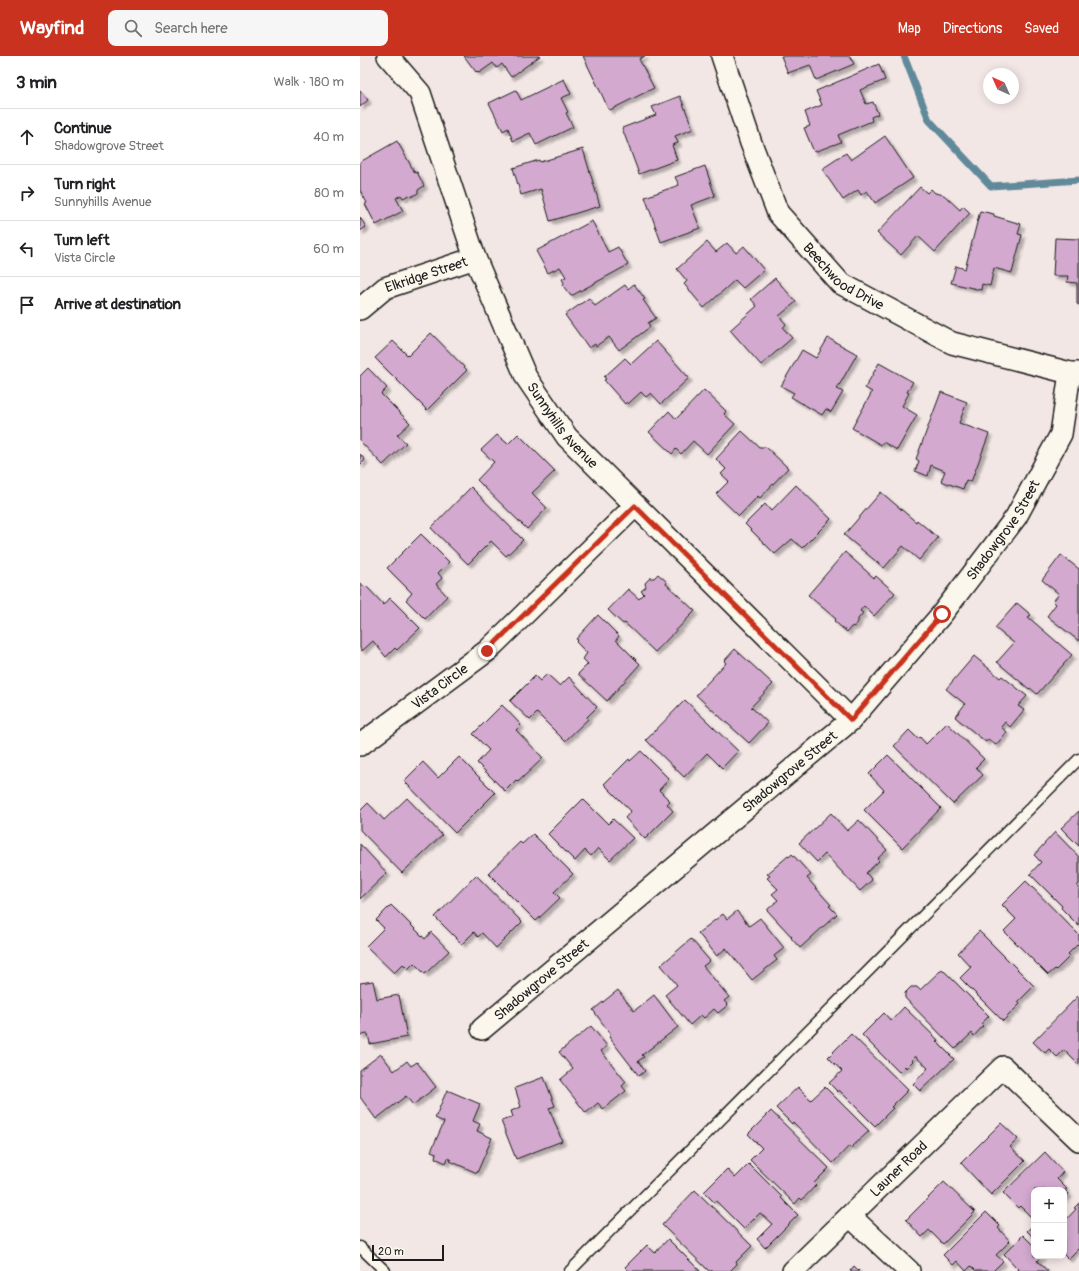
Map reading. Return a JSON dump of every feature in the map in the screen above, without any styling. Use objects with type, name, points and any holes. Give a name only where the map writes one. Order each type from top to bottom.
[{"type":"street","name":"Sunnyhills Avenue","points":[[388,56],[420,93],[475,258],[526,376],[567,437],[851,720]]},
{"type":"street","name":"Beechwood Drive","points":[[722,56],[751,143],[778,213],[840,283],[952,343],[1075,373]]},
{"type":"street","name":"Elkridge Street","points":[[360,309],[385,288],[475,258]]},
{"type":"street","name":"Shadowgrove Street","points":[[482,1029],[851,720],[942,614],[1016,517],[1061,434],[1075,373]]},
{"type":"street","name":"Vista Circle","points":[[360,744],[487,651],[635,506]]},
{"type":"street","name":"Launer Road","points":[[793,1271],[1003,1067],[1079,1140]]},
{"type":"street","points":[[850,1216],[908,1271]]},
{"type":"lane","points":[[570,1271],[1079,759]]},
{"type":"lane","points":[[360,1247],[384,1271]]},
{"type":"building","points":[[464,56],[540,56],[511,77],[502,64],[497,68],[493,63],[479,73],[477,71],[476,72]]},
{"type":"building","points":[[583,56],[645,56],[639,59],[654,88],[610,110],[608,109]]},
{"type":"building","points":[[781,56],[850,56],[854,64],[816,80],[810,65],[788,73]]},
{"type":"building","points":[[879,64],[885,80],[860,90],[866,104],[873,102],[878,114],[871,117],[872,121],[838,135],[841,142],[814,152],[804,128],[810,126],[805,112],[822,105],[816,91]]},
{"type":"building","points":[[564,79],[571,94],[561,98],[573,127],[536,145],[530,133],[513,141],[508,128],[503,131],[489,103],[516,90],[521,100]]},
{"type":"building","points":[[360,90],[368,100],[360,107]]},
{"type":"building","points":[[680,96],[693,129],[675,136],[678,143],[672,145],[677,160],[639,174],[622,128],[656,115],[652,107]]},
{"type":"building","points":[[885,136],[913,178],[875,203],[867,191],[861,195],[858,190],[843,200],[822,169],[846,153],[851,160]]},
{"type":"building","points":[[397,141],[415,173],[417,172],[424,186],[418,190],[418,193],[411,197],[409,195],[403,198],[401,195],[396,198],[403,211],[376,225],[365,204],[367,203],[360,190],[360,162]]},
{"type":"building","points":[[583,149],[600,206],[550,221],[541,189],[521,195],[513,168],[539,160],[540,162]]},
{"type":"building","points":[[705,166],[715,196],[691,205],[700,228],[661,242],[645,197],[679,185],[675,177]]},
{"type":"building","points":[[920,187],[927,193],[931,189],[935,193],[944,195],[960,210],[963,206],[970,213],[935,252],[918,236],[901,255],[877,233]]},
{"type":"building","points":[[980,211],[994,214],[994,216],[1021,224],[1018,234],[1022,235],[1012,273],[994,268],[990,286],[982,284],[981,290],[951,283],[956,266],[965,269]]},
{"type":"building","points":[[360,217],[366,227],[360,231]]},
{"type":"building","points":[[592,221],[608,252],[618,247],[628,265],[571,296],[563,286],[564,283],[562,279],[566,277],[560,267],[548,273],[536,251]]},
{"type":"building","points":[[1055,238],[1079,239],[1079,305],[1077,304],[1077,283],[1067,282],[1068,276],[1053,276]]},
{"type":"building","points":[[707,242],[716,252],[727,243],[736,253],[744,246],[764,270],[743,288],[735,280],[704,308],[684,284],[687,281],[677,269]]},
{"type":"building","points":[[775,278],[796,302],[779,316],[786,324],[783,328],[792,338],[761,365],[730,330],[757,306],[751,299]]},
{"type":"building","points":[[634,284],[656,318],[648,323],[650,327],[619,350],[609,337],[596,346],[595,344],[589,348],[565,315],[589,298],[595,306],[625,285],[628,289]]},
{"type":"building","points":[[431,333],[467,370],[427,410],[375,358],[393,341],[408,356]]},
{"type":"building","points":[[828,338],[857,354],[837,389],[843,392],[831,412],[826,409],[822,415],[791,397],[794,393],[781,386],[802,350],[816,358]]},
{"type":"building","points":[[656,341],[689,378],[661,404],[651,393],[646,397],[641,392],[628,404],[627,402],[625,404],[604,380],[606,379],[604,377],[625,358],[631,364]]},
{"type":"building","points":[[879,363],[913,382],[907,392],[909,393],[902,406],[917,415],[897,450],[883,442],[881,445],[852,428],[872,392],[865,388]]},
{"type":"building","points":[[368,368],[387,388],[381,394],[410,423],[397,435],[406,443],[383,465],[360,441],[360,376]]},
{"type":"building","points":[[704,390],[726,411],[724,414],[735,424],[707,454],[693,441],[681,454],[676,449],[672,454],[649,432],[669,411],[676,419]]},
{"type":"building","points":[[941,392],[967,402],[959,423],[989,434],[971,482],[966,480],[963,489],[941,481],[945,471],[931,465],[928,476],[915,471],[919,461],[916,459]]},
{"type":"building","points":[[742,431],[759,447],[766,447],[788,468],[760,498],[758,496],[739,516],[716,494],[729,481],[721,474],[726,469],[716,459]]},
{"type":"building","points":[[518,434],[555,471],[532,493],[547,508],[527,529],[477,480],[494,462],[481,450],[497,435],[508,444]]},
{"type":"building","points":[[360,454],[365,460],[360,465]]},
{"type":"building","points":[[796,485],[831,519],[802,548],[792,539],[775,554],[745,524],[765,504],[771,511]]},
{"type":"building","points":[[471,487],[523,540],[506,556],[491,541],[468,564],[431,528]]},
{"type":"building","points":[[881,492],[916,522],[917,520],[938,538],[919,560],[903,546],[884,568],[844,535]]},
{"type":"building","points":[[421,534],[449,562],[438,573],[442,578],[436,584],[447,596],[425,619],[406,600],[412,593],[387,568]]},
{"type":"building","points":[[845,552],[874,578],[876,576],[895,593],[874,616],[864,606],[860,611],[863,613],[858,619],[858,622],[847,632],[834,621],[836,619],[808,595]]},
{"type":"building","points":[[1061,555],[1079,569],[1079,641],[1047,616],[1056,604],[1053,601],[1059,594],[1042,580]]},
{"type":"building","points":[[658,574],[667,582],[666,584],[695,611],[655,652],[625,623],[623,624],[608,610],[628,589],[639,599],[644,594],[641,591],[646,587],[645,583],[650,578],[654,578]]},
{"type":"building","points":[[360,583],[365,587],[366,586],[384,605],[390,598],[420,628],[397,650],[395,648],[386,657],[373,641],[362,651],[360,648]]},
{"type":"building","points":[[1017,603],[1031,615],[1028,617],[1072,655],[1037,694],[997,662],[1014,643],[995,628]]},
{"type":"building","points":[[598,615],[619,636],[616,640],[640,664],[607,701],[578,674],[588,664],[583,659],[587,653],[576,642],[578,640],[576,639]]},
{"type":"building","points":[[735,649],[773,684],[751,707],[768,723],[749,743],[696,695],[726,663],[724,661]]},
{"type":"building","points":[[974,656],[1000,678],[1002,676],[1027,696],[1018,706],[1024,710],[1010,727],[1005,722],[1001,727],[1007,732],[996,745],[988,739],[986,742],[955,717],[965,704],[946,689]]},
{"type":"building","points":[[547,674],[560,686],[569,677],[597,707],[587,717],[588,719],[565,741],[537,713],[530,720],[510,701],[535,676],[540,681]]},
{"type":"building","points":[[685,700],[738,751],[722,768],[707,753],[684,777],[646,740]]},
{"type":"building","points":[[502,705],[521,725],[516,730],[543,758],[518,782],[516,780],[505,791],[477,763],[489,750],[473,734]]},
{"type":"building","points":[[947,723],[984,759],[976,767],[983,775],[953,804],[894,746],[909,730],[918,739],[920,737],[926,744]]},
{"type":"building","points":[[641,751],[669,779],[659,790],[670,801],[667,804],[673,811],[645,839],[625,818],[631,811],[604,784],[629,759],[630,761]]},
{"type":"building","points":[[888,755],[941,808],[902,848],[864,810],[884,790],[869,774]]},
{"type":"building","points":[[459,757],[495,793],[455,833],[404,781],[423,762],[438,778]]},
{"type":"building","points":[[407,798],[442,835],[402,873],[360,830],[360,811],[368,803],[384,820]]},
{"type":"building","points":[[583,799],[608,824],[613,819],[633,838],[610,860],[598,848],[591,856],[585,850],[575,861],[548,834]]},
{"type":"building","points":[[1079,811],[1079,846],[1061,828]]},
{"type":"building","points":[[831,813],[847,831],[859,820],[887,850],[877,859],[879,861],[866,873],[872,880],[860,891],[825,854],[817,862],[799,843]]},
{"type":"building","points":[[1055,832],[1079,857],[1079,884],[1077,886],[1079,888],[1079,926],[1061,908],[1062,906],[1030,874],[1041,862],[1034,855]]},
{"type":"building","points":[[533,834],[573,874],[554,892],[560,898],[536,921],[488,873],[520,842],[522,844]]},
{"type":"building","points":[[360,844],[387,873],[360,899]]},
{"type":"building","points":[[792,854],[811,875],[807,878],[837,914],[800,948],[767,910],[778,900],[772,894],[778,889],[767,878],[770,876],[767,874]]},
{"type":"building","points":[[476,875],[522,922],[496,948],[482,933],[478,937],[474,932],[462,944],[435,917]]},
{"type":"building","points":[[1026,881],[1079,935],[1079,943],[1068,954],[1070,956],[1056,970],[1055,969],[1048,975],[1004,931],[1016,919],[1002,905]]},
{"type":"building","points":[[391,905],[425,939],[431,932],[449,951],[425,974],[414,963],[408,969],[403,964],[394,973],[366,946],[384,928],[376,920]]},
{"type":"building","points":[[737,911],[749,926],[760,918],[784,948],[774,956],[777,960],[752,980],[726,948],[717,956],[698,933],[723,914],[727,919]]},
{"type":"building","points":[[979,931],[1034,986],[1018,1002],[1020,1004],[1003,1021],[960,978],[971,967],[958,953]]},
{"type":"building","points":[[691,939],[710,961],[703,966],[729,997],[724,1001],[728,1005],[718,1013],[714,1009],[704,1018],[701,1015],[690,1025],[665,995],[677,985],[661,965]]},
{"type":"building","points":[[942,969],[989,1016],[981,1024],[983,1026],[974,1036],[972,1033],[955,1049],[905,998],[905,993],[911,987],[917,987],[920,990]]},
{"type":"building","points":[[373,981],[377,999],[399,995],[407,1037],[370,1044],[368,1034],[360,1035],[360,983]]},
{"type":"building","points":[[618,990],[634,1011],[654,995],[678,1027],[642,1055],[644,1057],[638,1061],[645,1071],[639,1076],[609,1037],[611,1035],[593,1010]]},
{"type":"building","points":[[1078,996],[1078,1064],[1064,1050],[1057,1057],[1049,1049],[1045,1053],[1033,1042]]},
{"type":"building","points":[[904,1007],[938,1040],[936,1041],[954,1059],[920,1091],[913,1084],[928,1068],[915,1056],[912,1059],[913,1061],[906,1068],[905,1066],[899,1072],[862,1035],[884,1013],[891,1021]]},
{"type":"building","points":[[591,1026],[607,1046],[601,1051],[626,1082],[622,1086],[626,1091],[603,1109],[598,1103],[586,1113],[560,1080],[573,1069],[559,1052]]},
{"type":"building","points":[[851,1034],[908,1090],[875,1126],[839,1090],[838,1092],[829,1083],[842,1071],[828,1057]]},
{"type":"building","points":[[381,1054],[394,1071],[407,1061],[411,1066],[417,1062],[436,1087],[413,1105],[406,1096],[376,1119],[360,1097],[360,1070]]},
{"type":"building","points":[[544,1077],[555,1106],[549,1108],[562,1141],[516,1159],[501,1121],[513,1117],[511,1111],[521,1107],[515,1088]]},
{"type":"building","points":[[798,1087],[811,1100],[825,1087],[869,1131],[851,1148],[849,1146],[833,1163],[793,1122],[792,1124],[776,1108]]},
{"type":"building","points":[[447,1090],[480,1104],[473,1121],[480,1124],[477,1131],[492,1138],[477,1173],[450,1161],[451,1160],[448,1158],[446,1163],[435,1158],[436,1153],[431,1151],[444,1122],[435,1118]]},
{"type":"building","points":[[771,1111],[829,1168],[814,1183],[816,1185],[802,1200],[800,1198],[795,1204],[750,1160],[762,1148],[748,1134]]},
{"type":"building","points":[[1001,1123],[1018,1139],[1010,1147],[1025,1161],[991,1195],[961,1163]]},
{"type":"building","points":[[1045,1152],[1063,1172],[1057,1179],[1065,1187],[1031,1187],[1031,1217],[1020,1206],[1018,1208],[1003,1193]]},
{"type":"building","points":[[749,1164],[798,1215],[765,1248],[757,1239],[772,1224],[760,1213],[744,1229],[716,1201],[714,1202],[704,1192],[727,1169],[735,1178]]},
{"type":"building","points":[[944,1182],[975,1212],[943,1244],[929,1230],[922,1237],[906,1220]]},
{"type":"building","points":[[695,1190],[752,1246],[736,1262],[737,1264],[730,1271],[709,1271],[662,1225]]},
{"type":"building","points":[[1079,1203],[1079,1248],[1068,1259],[1067,1219],[1076,1209],[1074,1208]]},
{"type":"building","points":[[986,1212],[1000,1226],[998,1228],[1010,1241],[996,1255],[1003,1261],[993,1271],[976,1271],[971,1266],[966,1271],[957,1261],[953,1265],[943,1255]]},
{"type":"building","points":[[1031,1227],[1031,1235],[1027,1231]]},
{"type":"building","points":[[1023,1235],[1031,1243],[1031,1259],[1039,1259],[1037,1261],[1048,1271],[1016,1271],[1018,1269],[1004,1254]]},
{"type":"building","points":[[668,1239],[700,1271],[629,1271],[625,1267],[647,1245],[655,1253]]},
{"type":"building","points":[[854,1266],[859,1271],[850,1271]]},
{"type":"waterway","points":[[904,56],[929,120],[991,186],[1079,180]]},
{"type":"route","points":[[487,651],[635,506],[851,720],[942,614]]}]
